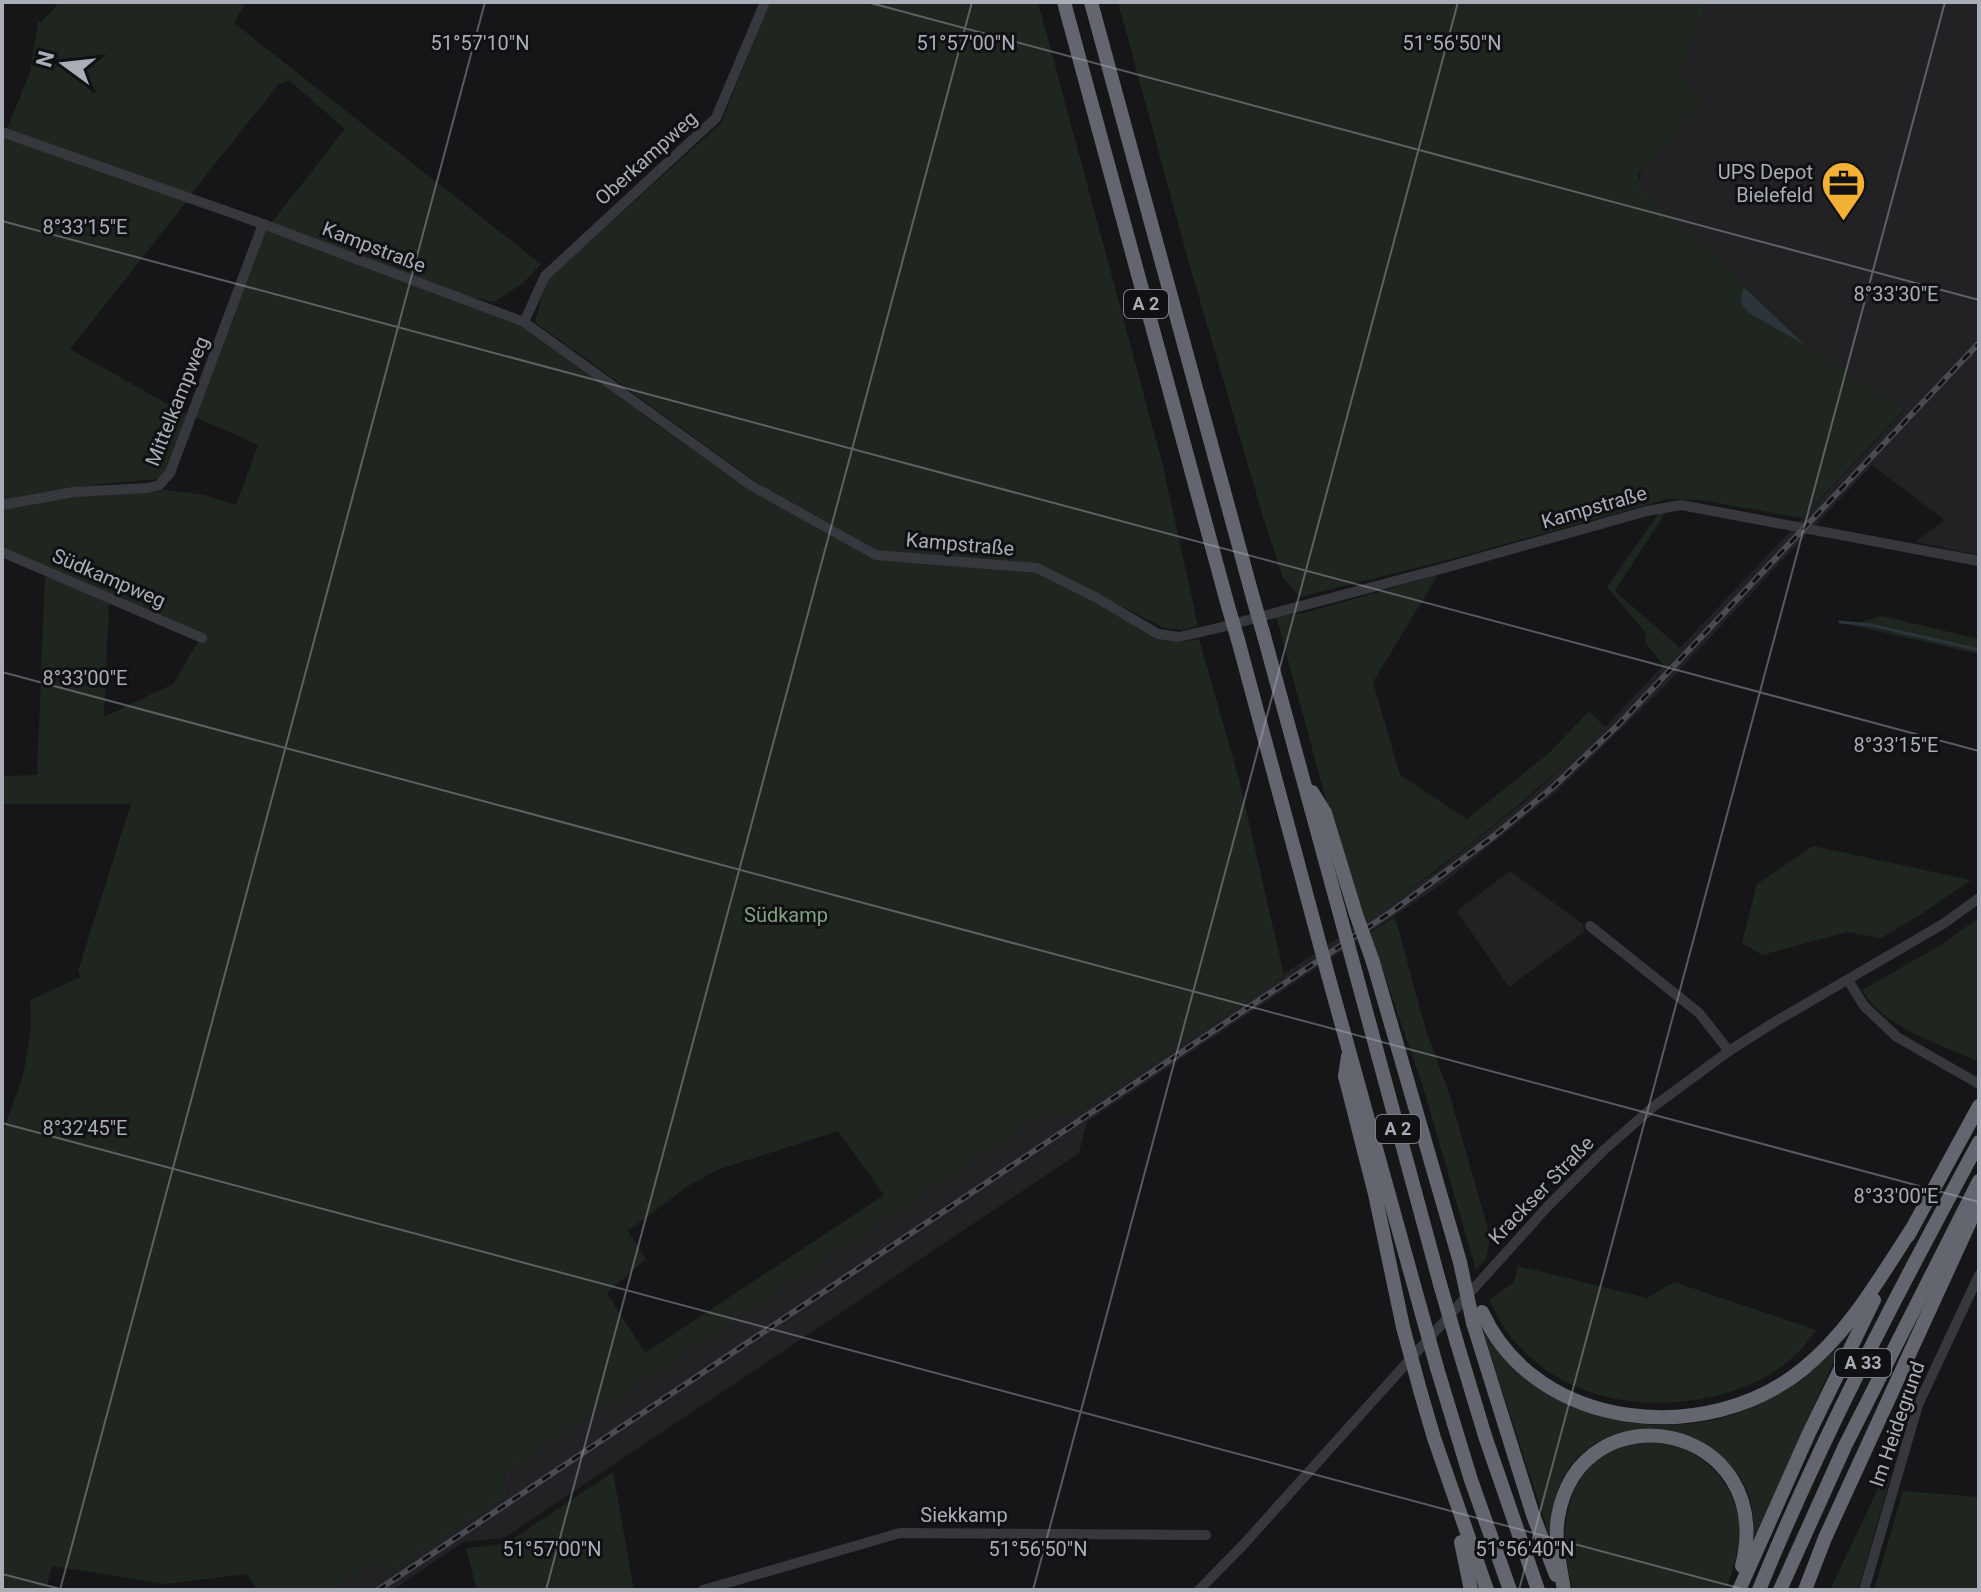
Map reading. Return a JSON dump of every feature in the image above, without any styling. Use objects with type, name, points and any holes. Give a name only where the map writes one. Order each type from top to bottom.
[{"type":"highway","name":"A 2","points":[[1064,2],[1437,1368],[1471,1480],[1510,1590]]},
{"type":"highway","name":"A 2","points":[[1091,2],[1440,1284],[1485,1436],[1538,1590]]},
{"type":"highway","points":[[1302,774],[1325,813],[1373,962],[1533,1515],[1563,1590]]},
{"type":"highway","points":[[1349,1052],[1345,1076],[1375,1194],[1403,1327],[1434,1438],[1487,1590]]},
{"type":"highway","points":[[1737,1590],[1815,1419],[1911,1230],[1979,1106]]},
{"type":"highway","name":"A 33","points":[[1759,1590],[1840,1410],[1899,1290],[1979,1142]]},
{"type":"highway","name":"A 33","points":[[1780,1590],[1845,1446],[1979,1181]]},
{"type":"highway","points":[[1802,1590],[1979,1202]]},
{"type":"highway","points":[[1478,1318],[1527,1370],[1577,1401],[1633,1417],[1705,1414],[1748,1402],[1802,1370],[1854,1316],[1911,1230]]},
{"type":"highway","points":[[1563,1590],[1556,1541],[1561,1503],[1568,1484],[1577,1470],[1605,1448],[1621,1440],[1650,1435],[1666,1436],[1695,1445],[1710,1455],[1732,1479],[1746,1511],[1747,1529],[1737,1590]]},
{"type":"highway","points":[[1434,1438],[1471,1590]]},
{"type":"street","name":"Oberkampweg","points":[[524,322],[545,276],[716,118],[765,2]]},
{"type":"street","name":"Kampstraße","points":[[2,132],[263,224],[524,322],[752,486],[876,555],[1037,568],[1158,634],[1179,637],[1218,628],[1647,511],[1681,505],[1979,561]]},
{"type":"street","name":"Mittelkampweg","points":[[2,505],[74,492],[148,488],[165,481],[263,224]]},
{"type":"street","name":"Südkampweg","points":[[2,552],[202,638]]},
{"type":"street","name":"Krackser Straße","points":[[1199,1590],[1548,1206],[1604,1150],[1653,1107],[1729,1051],[1943,924],[1979,898]]},
{"type":"street","points":[[1590,926],[1699,1013],[1729,1051]]},
{"type":"street","points":[[1848,980],[1877,1020],[1897,1037],[1979,1084]]},
{"type":"street","name":"Im Heidegrund","points":[[1864,1590],[1918,1405],[1979,1275]]},
{"type":"street","name":"Siekkamp","points":[[703,1590],[729,1587],[900,1533],[1206,1535]]},
{"type":"shaded area","points":[[1707,2],[1979,2],[1979,555],[1915,542],[1944,520],[1872,465],[1657,694],[1554,794],[1442,884],[1087,1122],[1079,1153],[504,1538],[463,1542],[393,1590],[331,1590],[377,1559],[384,1576],[507,1495],[504,1473],[659,1369],[1045,1112],[1074,1115],[1433,874],[1528,799],[1605,727],[1904,411],[1807,345],[1637,184]]},
{"type":"shaded area","points":[[1743,289],[1805,345],[1749,313],[1741,303]]},
{"type":"shaded area","points":[[1510,871],[1583,924],[1584,932],[1509,987],[1457,911]]},
{"type":"green space","points":[[60,2],[246,2],[234,23],[541,264],[523,283],[494,302],[462,295],[272,222],[345,129],[290,81],[279,84],[191,194],[7,129],[30,72],[38,22]]},
{"type":"green space","points":[[770,2],[1038,2],[1163,466],[1198,626],[1182,630],[1164,628],[1039,564],[879,551],[759,484],[535,322],[546,281],[721,123]]},
{"type":"green space","points":[[1118,2],[1707,2],[1680,76],[1705,101],[1639,174],[1637,184],[1807,345],[1904,410],[1802,518],[1700,500],[1668,499],[1300,597],[1283,578],[1264,520],[1185,249]]},
{"type":"green space","points":[[2,137],[187,201],[70,349],[189,416],[167,478],[102,484],[2,502],[2,216],[5,211],[2,208]]},
{"type":"green space","name":"Südkamp","points":[[262,228],[533,331],[632,403],[643,415],[751,490],[876,559],[1035,573],[1085,597],[1158,639],[1182,642],[1199,639],[1239,779],[1284,975],[1074,1115],[1045,1113],[504,1473],[507,1495],[384,1576],[377,1559],[331,1590],[257,1590],[247,1574],[165,1584],[52,1566],[46,1590],[2,1590],[2,1134],[23,1076],[31,1029],[30,1000],[81,977],[78,971],[131,804],[2,804],[2,776],[37,775],[45,575],[109,603],[104,717],[173,684],[199,640],[2,550],[2,508],[120,490],[178,491],[236,505],[258,445],[195,417]],"holes":[[[838,1131],[884,1195],[645,1353],[607,1293],[646,1259],[628,1231],[688,1186],[717,1170]]]},
{"type":"green space","points":[[1665,513],[1615,591],[1680,648],[1664,666],[1645,642],[1646,633],[1607,587],[1658,514]]},
{"type":"green space","points":[[1438,575],[1373,682],[1400,775],[1467,819],[1549,753],[1589,711],[1605,727],[1490,828],[1366,921],[1340,851],[1276,616],[1304,613]]},
{"type":"green space","points":[[1882,616],[1979,639],[1979,654],[1851,625]]},
{"type":"green space","points":[[1813,846],[1971,880],[1881,938],[1847,932],[1762,955],[1742,943],[1757,884]]},
{"type":"green space","points":[[1395,917],[1425,1027],[1450,1096],[1490,1236],[1486,1259],[1476,1270],[1424,1090],[1370,933]]},
{"type":"green space","points":[[1979,918],[1979,1062],[1899,1025],[1872,1004],[1862,990],[1939,946]]},
{"type":"green space","points":[[1518,1266],[1647,1298],[1674,1282],[1816,1330],[1783,1365],[1742,1388],[1682,1401],[1626,1401],[1599,1395],[1549,1372],[1527,1354],[1504,1328],[1489,1300],[1514,1282]]},
{"type":"green space","points":[[1483,1331],[1507,1360],[1536,1385],[1568,1403],[1603,1416],[1640,1424],[1677,1425],[1715,1420],[1751,1408],[1799,1381],[1841,1345],[1754,1538],[1749,1497],[1744,1484],[1727,1462],[1706,1445],[1682,1434],[1656,1429],[1630,1430],[1605,1438],[1583,1452],[1558,1488],[1549,1534]]},
{"type":"green space","points":[[1651,1442],[1678,1447],[1694,1454],[1716,1472],[1731,1495],[1739,1522],[1739,1536],[1726,1590],[1573,1590],[1565,1549],[1569,1507],[1576,1488],[1586,1471],[1601,1457],[1625,1445]]},
{"type":"green space","points":[[613,1472],[634,1590],[477,1590],[466,1548],[505,1544]]},
{"type":"green space","points":[[1886,1472],[1891,1475],[1858,1590],[1830,1590]]},
{"type":"green space","points":[[1903,1491],[1979,1497],[1979,1590],[1874,1590]]},
{"type":"waterway","points":[[1840,622],[1871,625],[1979,650]]},
{"type":"railway","points":[[378,1590],[1394,910],[1494,836],[1553,787],[1619,724],[1979,343]]},
{"type":"place","name":"UPS Depot Bielefeld","points":[[1844,223]]}]
